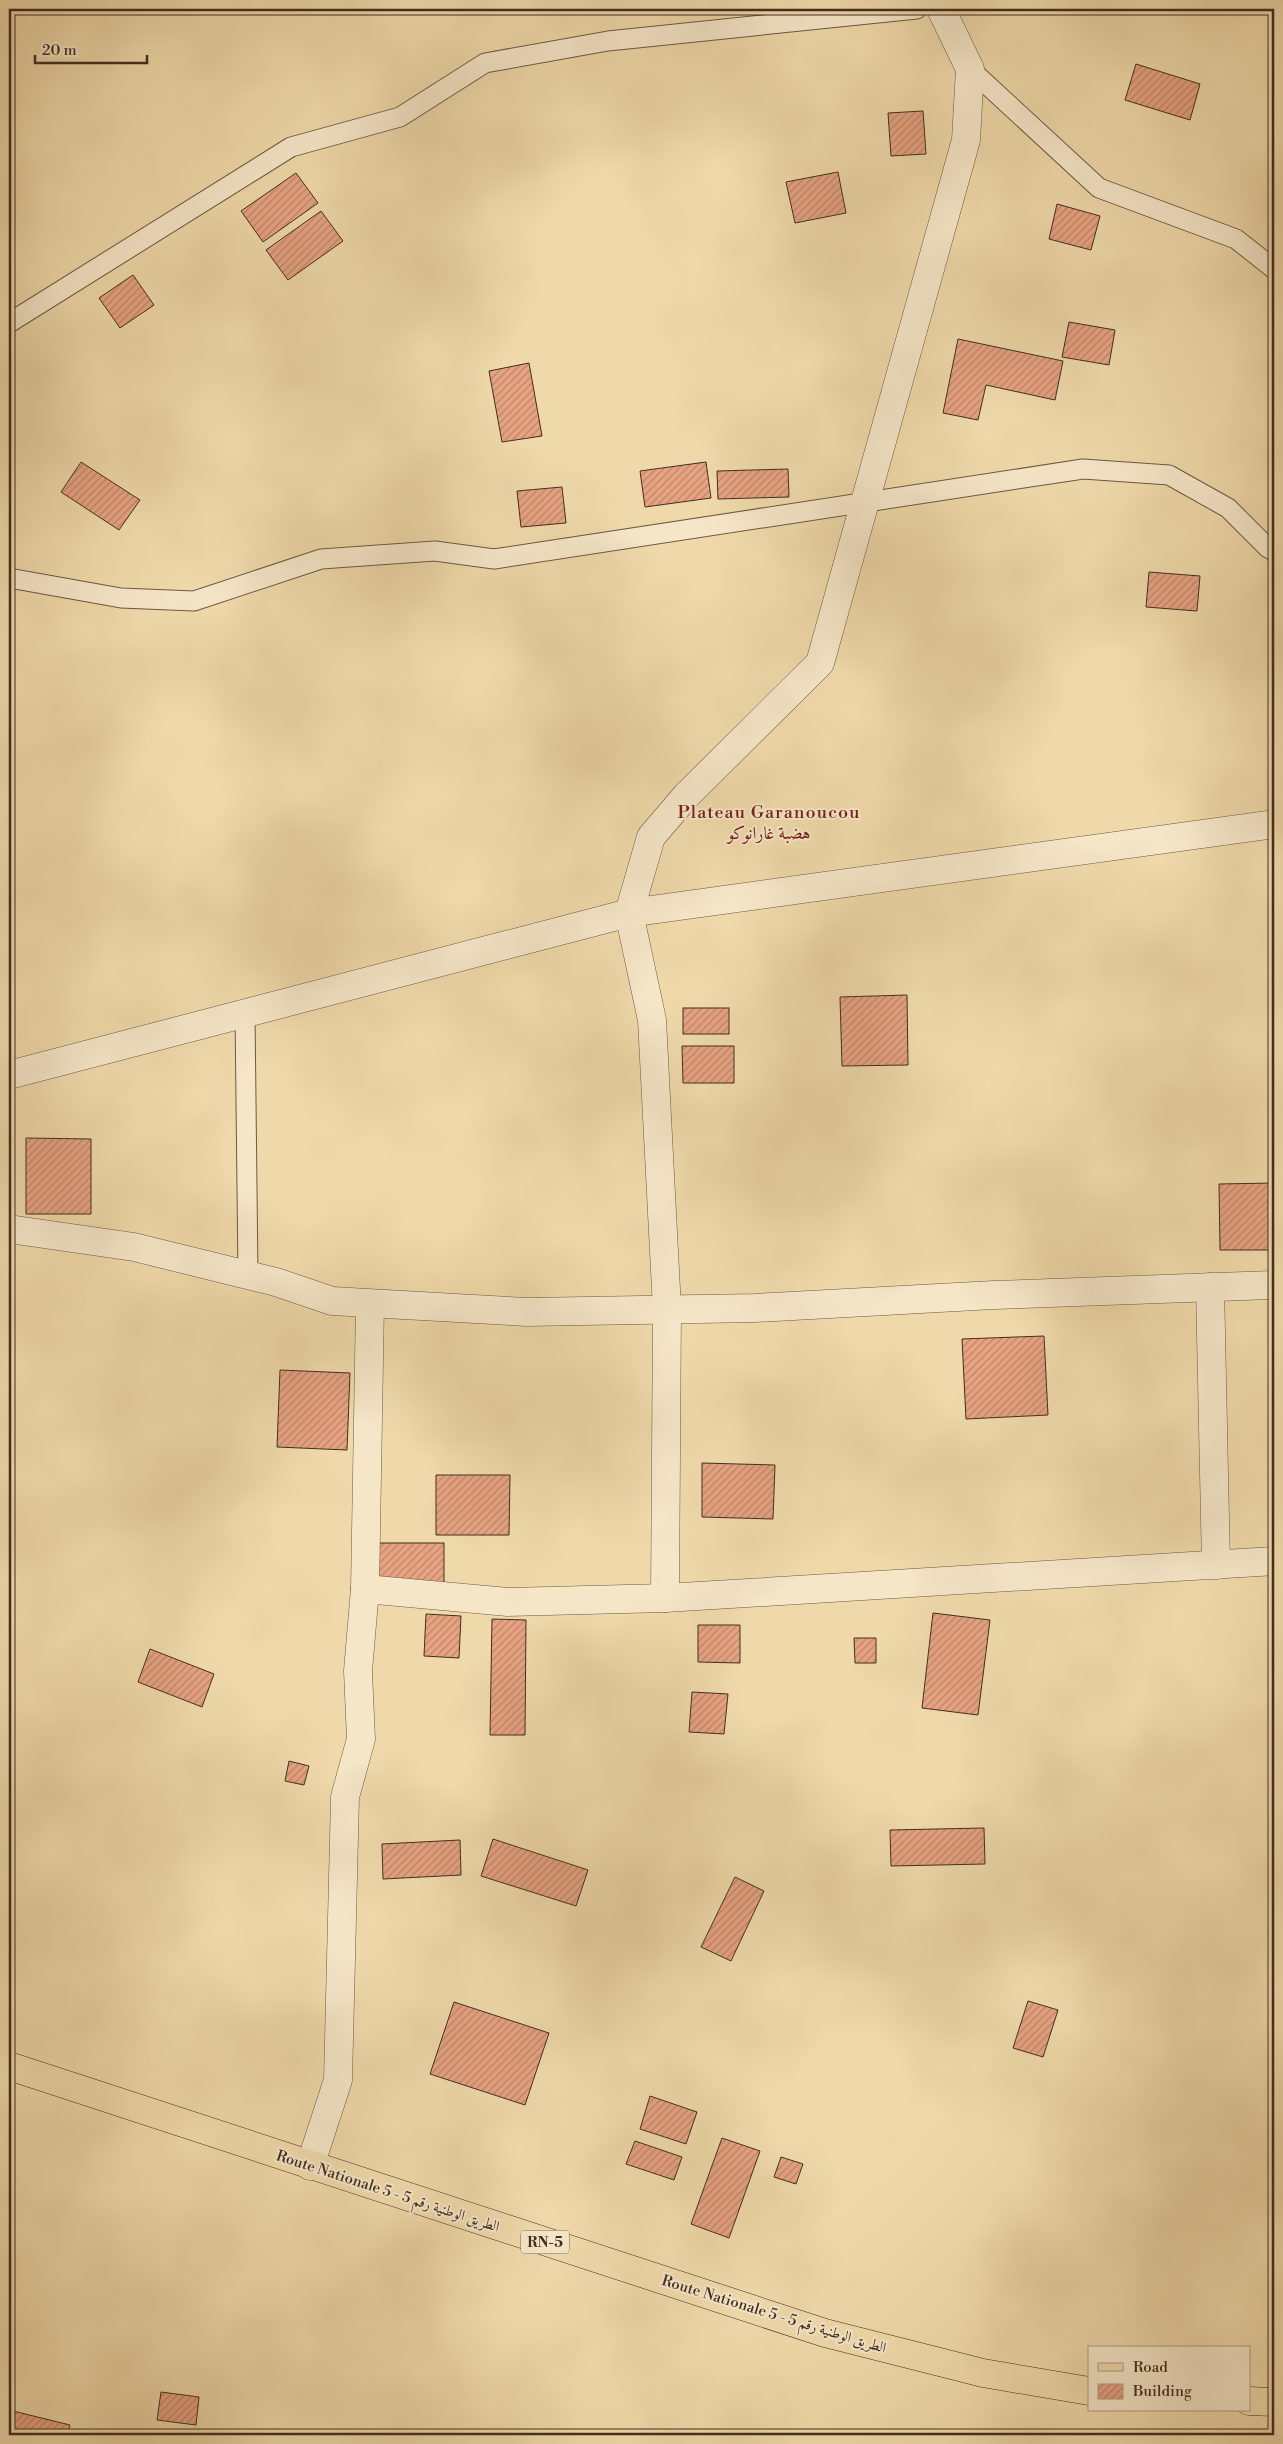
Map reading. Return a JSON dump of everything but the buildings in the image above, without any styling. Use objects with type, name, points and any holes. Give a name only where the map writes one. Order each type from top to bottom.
[{"type":"main road","name":"Route Nationale 5 - الطريق الوطنية رقم 5","points":[[9,2066],[825,2333],[983,2373],[1088,2391]]},
{"type":"main road","points":[[1250,2401],[1274,2402]]},
{"type":"street","points":[[665,1598],[667,1309],[652,1020],[629,913],[651,837],[686,796],[820,664],[966,140],[970,69],[941,9]]},
{"type":"street","points":[[9,1075],[629,913],[1274,824]]},
{"type":"street","points":[[9,1229],[134,1247],[276,1282],[332,1301],[527,1312],[755,1308],[994,1295],[1274,1285]]},
{"type":"street","points":[[1210,1287],[1216,1564]]},
{"type":"street","points":[[310,2166],[338,2080],[345,1797],[361,1739],[358,1671],[365,1589],[370,1304]]},
{"type":"street","points":[[365,1589],[508,1602],[665,1598],[1274,1561]]},
{"type":"lane","points":[[9,323],[291,147],[400,117],[485,63],[608,41],[918,9]]},
{"type":"lane","points":[[970,69],[1099,188],[1236,239],[1274,269]]},
{"type":"lane","points":[[9,578],[120,598],[194,601],[321,559],[436,550],[494,558],[1083,469],[1169,475],[1228,508],[1268,548],[1274,551]]},
{"type":"lane","points":[[245,1013],[248,1275]]},
{"type":"district","name":"Plateau Garanoucou هضبة غارانوكو","points":[[769,822]]}]
